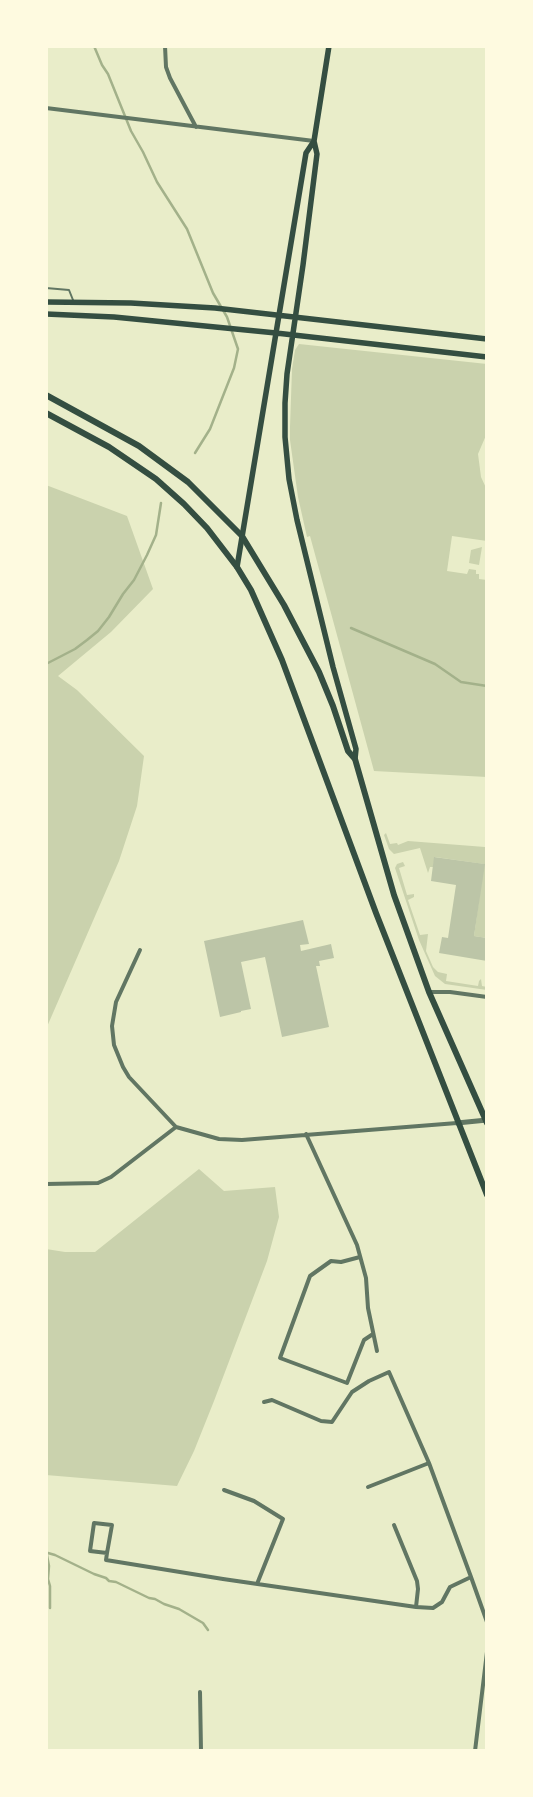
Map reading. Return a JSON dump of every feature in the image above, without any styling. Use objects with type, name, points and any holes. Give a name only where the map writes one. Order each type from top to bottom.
[{"type":"main road","points":[[329,46],[314,141],[317,154],[292,335],[285,403],[285,437],[290,479],[297,520],[356,749],[355,759],[394,895],[429,992],[486,1121]]},
{"type":"main road","points":[[237,567],[306,153],[314,141]]},
{"type":"main road","points":[[46,302],[215,308],[487,339]]},
{"type":"main road","points":[[46,314],[114,317],[487,357]]},
{"type":"main road","points":[[46,395],[125,438],[163,462],[195,488],[242,536],[284,605],[310,654],[333,706],[348,751],[355,759]]},
{"type":"main road","points":[[46,413],[115,450],[156,479],[197,517],[237,567],[251,590],[282,660],[373,905],[457,1123],[487,1195]]},
{"type":"street","points":[[165,46],[166,67],[170,78],[196,127]]},
{"type":"street","points":[[46,108],[314,141]]},
{"type":"street","points":[[140,950],[116,1002],[112,1026],[114,1045],[118,1057],[130,1077],[176,1127],[219,1139],[242,1140],[486,1121]]},
{"type":"street","points":[[429,992],[450,992],[487,997]]},
{"type":"street","points":[[46,1184],[98,1183],[111,1177],[176,1127]]},
{"type":"street","points":[[306,1134],[357,1245],[366,1278],[368,1308],[377,1351]]},
{"type":"street","points":[[360,1257],[341,1262],[331,1261],[310,1276],[280,1358],[347,1383],[364,1340],[373,1334]]},
{"type":"street","points":[[264,1402],[272,1400],[321,1420],[332,1422],[352,1392],[369,1381],[389,1372],[429,1463],[487,1622]]},
{"type":"street","points":[[368,1487],[429,1463]]},
{"type":"street","points":[[224,1490],[254,1501],[283,1519],[257,1584]]},
{"type":"street","points":[[107,1553],[90,1550],[94,1523],[112,1525],[106,1560],[416,1607],[433,1608],[442,1602],[450,1587],[471,1577]]},
{"type":"street","points":[[394,1526],[417,1580],[416,1607]]},
{"type":"street","points":[[475,1751],[487,1652]]},
{"type":"street","points":[[200,1692],[201,1751]]},
{"type":"lane","points":[[46,288],[69,290],[74,302]]},
{"type":"green space","points":[[299,344],[487,364],[487,433],[478,454],[481,477],[487,490],[487,541],[452,536],[447,571],[467,574],[469,569],[476,570],[476,574],[479,574],[479,579],[487,580],[487,777],[374,771],[310,536],[307,537],[298,497],[290,427],[292,369],[295,350]]},
{"type":"green space","points":[[46,485],[127,516],[153,589],[111,632],[58,676],[77,690],[144,756],[137,806],[119,861],[46,1029]]},
{"type":"green space","points":[[482,547],[479,565],[469,563],[471,550]]},
{"type":"green space","points":[[386,833],[390,844],[397,843],[398,845],[408,841],[485,847],[487,843],[487,938],[474,936],[484,864],[435,857],[433,867],[430,867],[428,873],[420,848],[394,854],[389,849],[384,835]]},
{"type":"green space","points":[[403,862],[405,866],[399,868],[407,895],[414,894],[414,897],[408,900],[420,935],[428,934],[426,951],[433,967],[438,972],[447,974],[446,981],[478,986],[481,979],[482,986],[487,987],[487,990],[445,984],[435,976],[419,940],[395,868],[397,864]]},
{"type":"green space","points":[[199,1169],[224,1191],[275,1187],[279,1217],[267,1261],[214,1401],[194,1451],[177,1486],[46,1475],[46,1249],[65,1252],[95,1252]]},
{"type":"building","points":[[434,857],[485,864],[474,936],[487,938],[487,961],[439,953],[442,937],[448,938],[456,885],[431,881]]},
{"type":"building","points":[[303,920],[309,944],[300,945],[301,951],[331,944],[334,958],[319,961],[320,966],[316,966],[329,1027],[282,1037],[265,957],[241,962],[251,1009],[220,1017],[204,941]]},
{"type":"waterway","points":[[94,46],[108,74],[131,131],[157,182],[187,229],[213,293],[227,317],[238,349],[234,368],[210,429],[195,453]]},
{"type":"waterway","points":[[46,664],[75,649],[98,631],[109,617],[134,580],[147,555],[156,535],[161,503]]},
{"type":"waterway","points":[[351,628],[435,664],[461,682],[487,686]]},
{"type":"waterway","points":[[46,1550],[49,1566],[50,1608]]},
{"type":"waterway","points":[[48,1553],[109,1581],[116,1582],[149,1598],[179,1609],[203,1623],[208,1630]]}]
